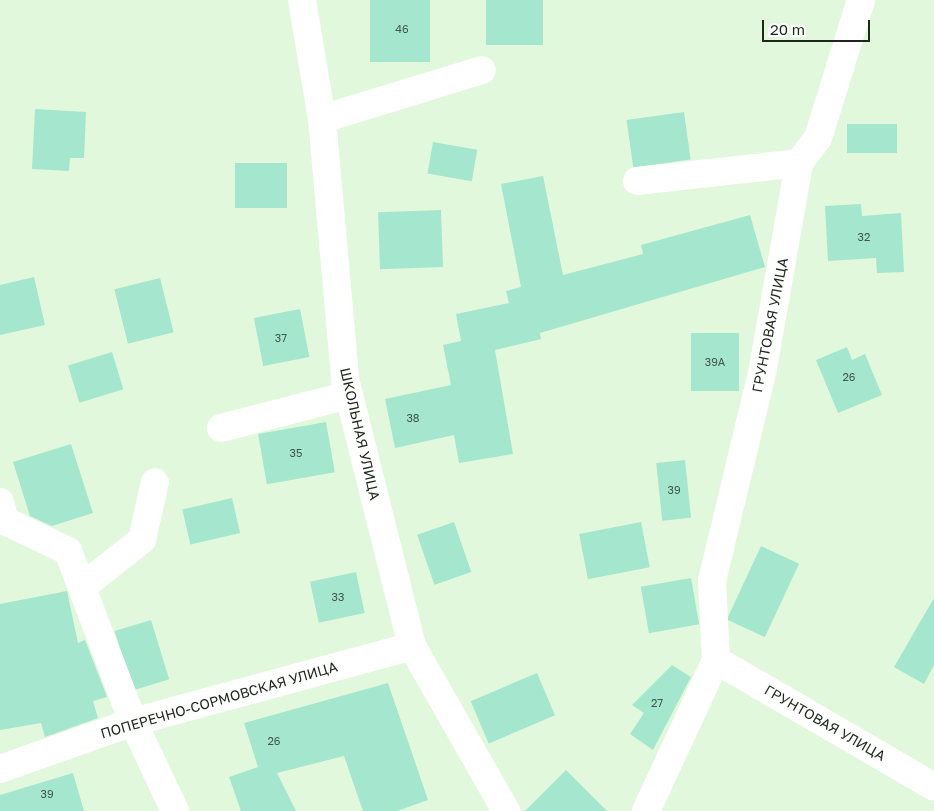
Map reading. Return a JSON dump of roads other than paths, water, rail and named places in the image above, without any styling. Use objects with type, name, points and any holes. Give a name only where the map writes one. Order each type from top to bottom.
[{"type":"street","name":"ШКОЛЬНАЯ УЛИЦА","points":[[302,0],[322,119],[349,395],[412,646],[506,811]]},
{"type":"street","name":"ГРУНТОВАЯ УЛИЦА","points":[[646,811],[716,660],[712,581],[763,368],[799,162],[818,138],[861,0]]},
{"type":"street","points":[[322,119],[482,70]]},
{"type":"street","points":[[637,181],[799,162]]},
{"type":"street","points":[[221,428],[349,395]]},
{"type":"street","points":[[82,587],[142,540],[155,482]]},
{"type":"street","points":[[0,502],[5,521],[68,551],[133,722],[175,811]]},
{"type":"street","name":"ПОПЕРЕЧНО-СОРМОВСКАЯ УЛИЦА","points":[[0,769],[133,722],[412,646]]},
{"type":"street","name":"ГРУНТОВАЯ УЛИЦА","points":[[716,660],[934,787]]}]
